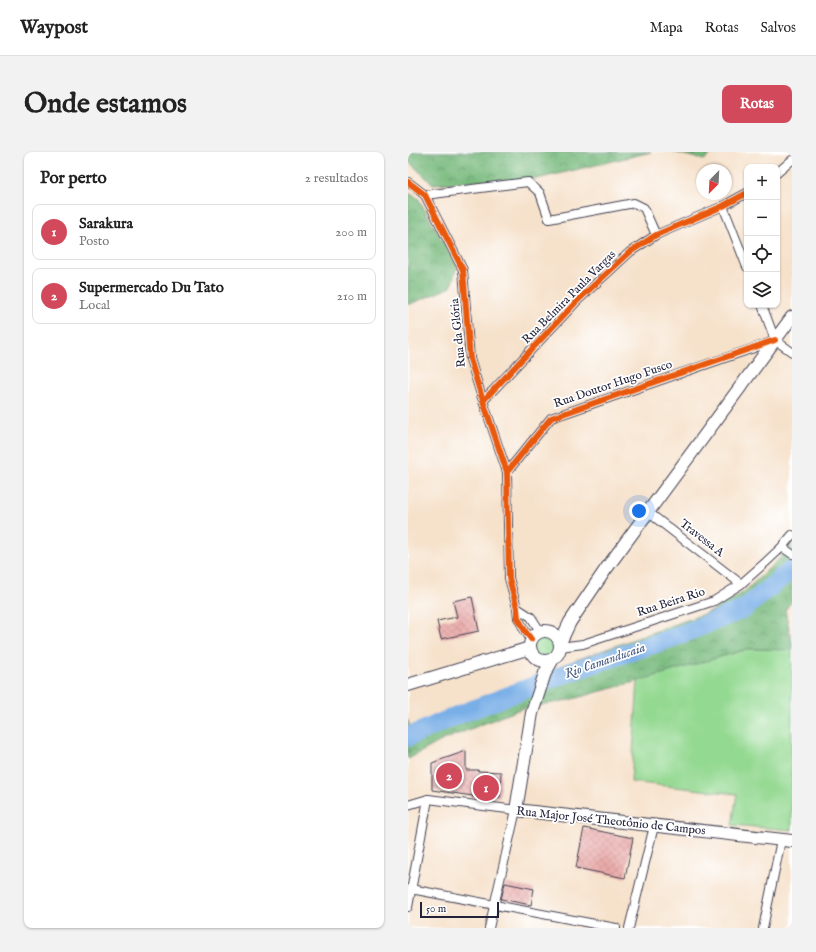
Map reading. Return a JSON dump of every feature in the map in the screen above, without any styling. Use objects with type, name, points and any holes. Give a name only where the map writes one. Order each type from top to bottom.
[{"type":"main road","points":[[538,659],[548,661],[557,656],[570,622],[648,512],[792,317]]},
{"type":"main road","points":[[408,685],[537,638],[570,622]]},
{"type":"main road","points":[[537,638],[555,634],[560,645]]},
{"type":"main road","points":[[537,638],[534,657],[538,659],[545,673]]},
{"type":"main road","points":[[516,810],[532,713],[545,673],[552,659]]},
{"type":"main road","name":"Rua Major José Theotônio de Campos","points":[[516,810],[787,840]]},
{"type":"street","points":[[780,170],[792,160]]},
{"type":"street","points":[[408,182],[424,195],[528,182],[540,193],[549,219],[634,203],[644,208],[656,235]]},
{"type":"street","name":"Rua da Glória","points":[[424,195],[463,270],[470,359],[507,472]]},
{"type":"street","name":"Rua Belmira Paula Vargas","points":[[483,401],[577,301],[630,252],[656,235],[723,206],[744,195]]},
{"type":"street","points":[[723,206],[744,259]]},
{"type":"street","points":[[763,308],[775,340],[792,352]]},
{"type":"street","name":"Rua Doutor Hugo Fusco","points":[[507,472],[551,418],[775,340]]},
{"type":"street","points":[[507,472],[509,578],[520,623],[537,638]]},
{"type":"street","name":"Travessa A","points":[[648,512],[741,584]]},
{"type":"street","name":"Rua Beira Rio","points":[[560,645],[583,644],[714,601],[741,584],[782,547],[792,535]]},
{"type":"street","points":[[782,547],[792,554]]},
{"type":"street","points":[[517,608],[531,617],[537,638]]},
{"type":"street","points":[[408,907],[428,799]]},
{"type":"street","name":"Rua Major José Theotônio de Campos","points":[[408,805],[428,799],[516,810]]},
{"type":"street","points":[[489,928],[516,810]]},
{"type":"street","points":[[629,928],[654,826]]},
{"type":"street","points":[[763,928],[787,840]]},
{"type":"street","points":[[411,889],[616,928]]},
{"type":"green space","points":[[408,152],[651,152],[541,178],[433,184],[408,161]]},
{"type":"green space","points":[[673,152],[714,152],[704,160]]},
{"type":"green space","points":[[408,193],[418,198],[457,266],[451,287],[408,305]]},
{"type":"green space","points":[[792,544],[792,601],[785,610],[792,643],[792,650],[748,649],[569,700],[520,709],[443,740],[408,759],[408,720],[410,726],[522,688],[562,665],[712,611],[745,591],[779,559]]},
{"type":"green space","points":[[545,633],[554,637],[558,646],[554,655],[545,659],[536,655],[532,646],[536,637]]},
{"type":"green space","points":[[748,649],[792,650],[792,830],[732,825],[737,794],[631,782],[638,681]]},
{"type":"building","points":[[472,597],[479,631],[441,639],[437,621],[457,617],[453,601]]},
{"type":"building","points":[[466,751],[466,770],[501,772],[500,797],[472,797],[473,796],[432,790],[432,763]]},
{"type":"building","points":[[584,828],[633,838],[625,878],[576,868]]},
{"type":"building","points":[[505,883],[534,889],[531,905],[501,899]]},
{"type":"waterway","name":"Rio Camanducaia","points":[[408,737],[458,715],[570,672],[675,637],[744,609],[792,569]]},
{"type":"cycle path","points":[[408,182],[425,195],[463,270],[470,359],[507,472]]},
{"type":"cycle path","points":[[483,401],[577,301],[630,252],[656,235],[723,206],[744,195]]},
{"type":"cycle path","points":[[531,639],[518,618],[517,608],[509,578],[507,472],[551,418],[775,340]]},
{"type":"place","name":"Supermercado Du Tato","points":[[449,776]]},
{"type":"place","name":"Sarakura","points":[[486,788]]}]
